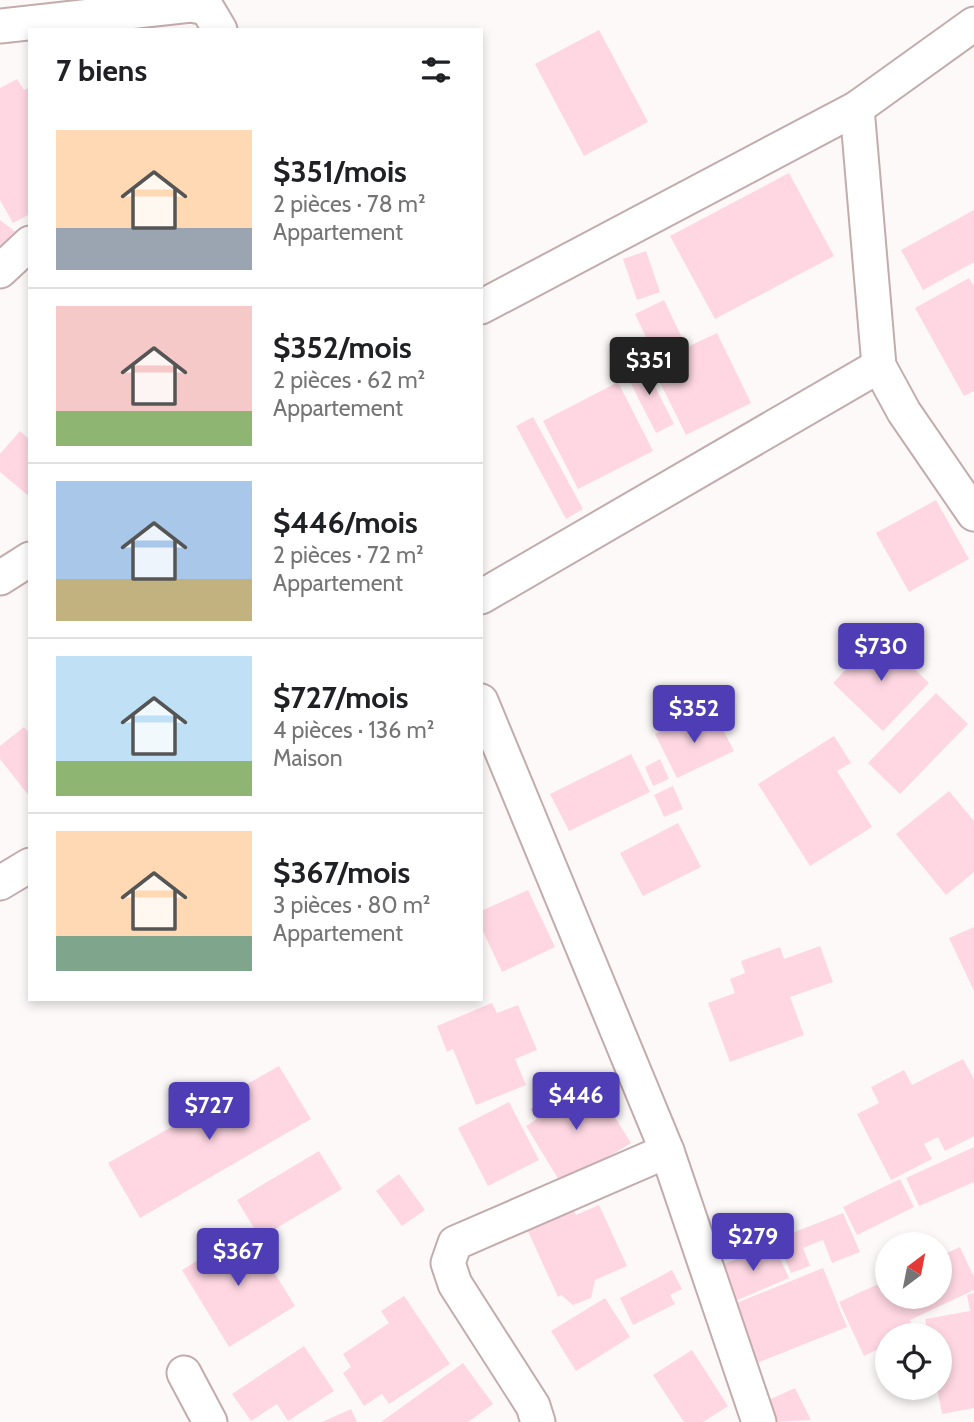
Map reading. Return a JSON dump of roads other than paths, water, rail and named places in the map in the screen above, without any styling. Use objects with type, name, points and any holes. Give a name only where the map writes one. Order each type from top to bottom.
[{"type":"street","points":[[0,26],[191,5],[207,8],[219,28]]},
{"type":"street","points":[[483,306],[857,108],[974,24]]},
{"type":"street","points":[[857,108],[879,366],[904,412],[974,514]]},
{"type":"street","points":[[0,271],[28,245]]},
{"type":"street","points":[[483,596],[879,366]]},
{"type":"street","points":[[0,578],[28,560]]},
{"type":"street","points":[[483,706],[667,1151],[759,1422]]},
{"type":"street","points":[[0,883],[28,866]]},
{"type":"street","points":[[538,1422],[533,1406],[454,1284],[448,1263],[455,1242],[667,1151]]},
{"type":"street","points":[[184,1373],[210,1422]]}]
